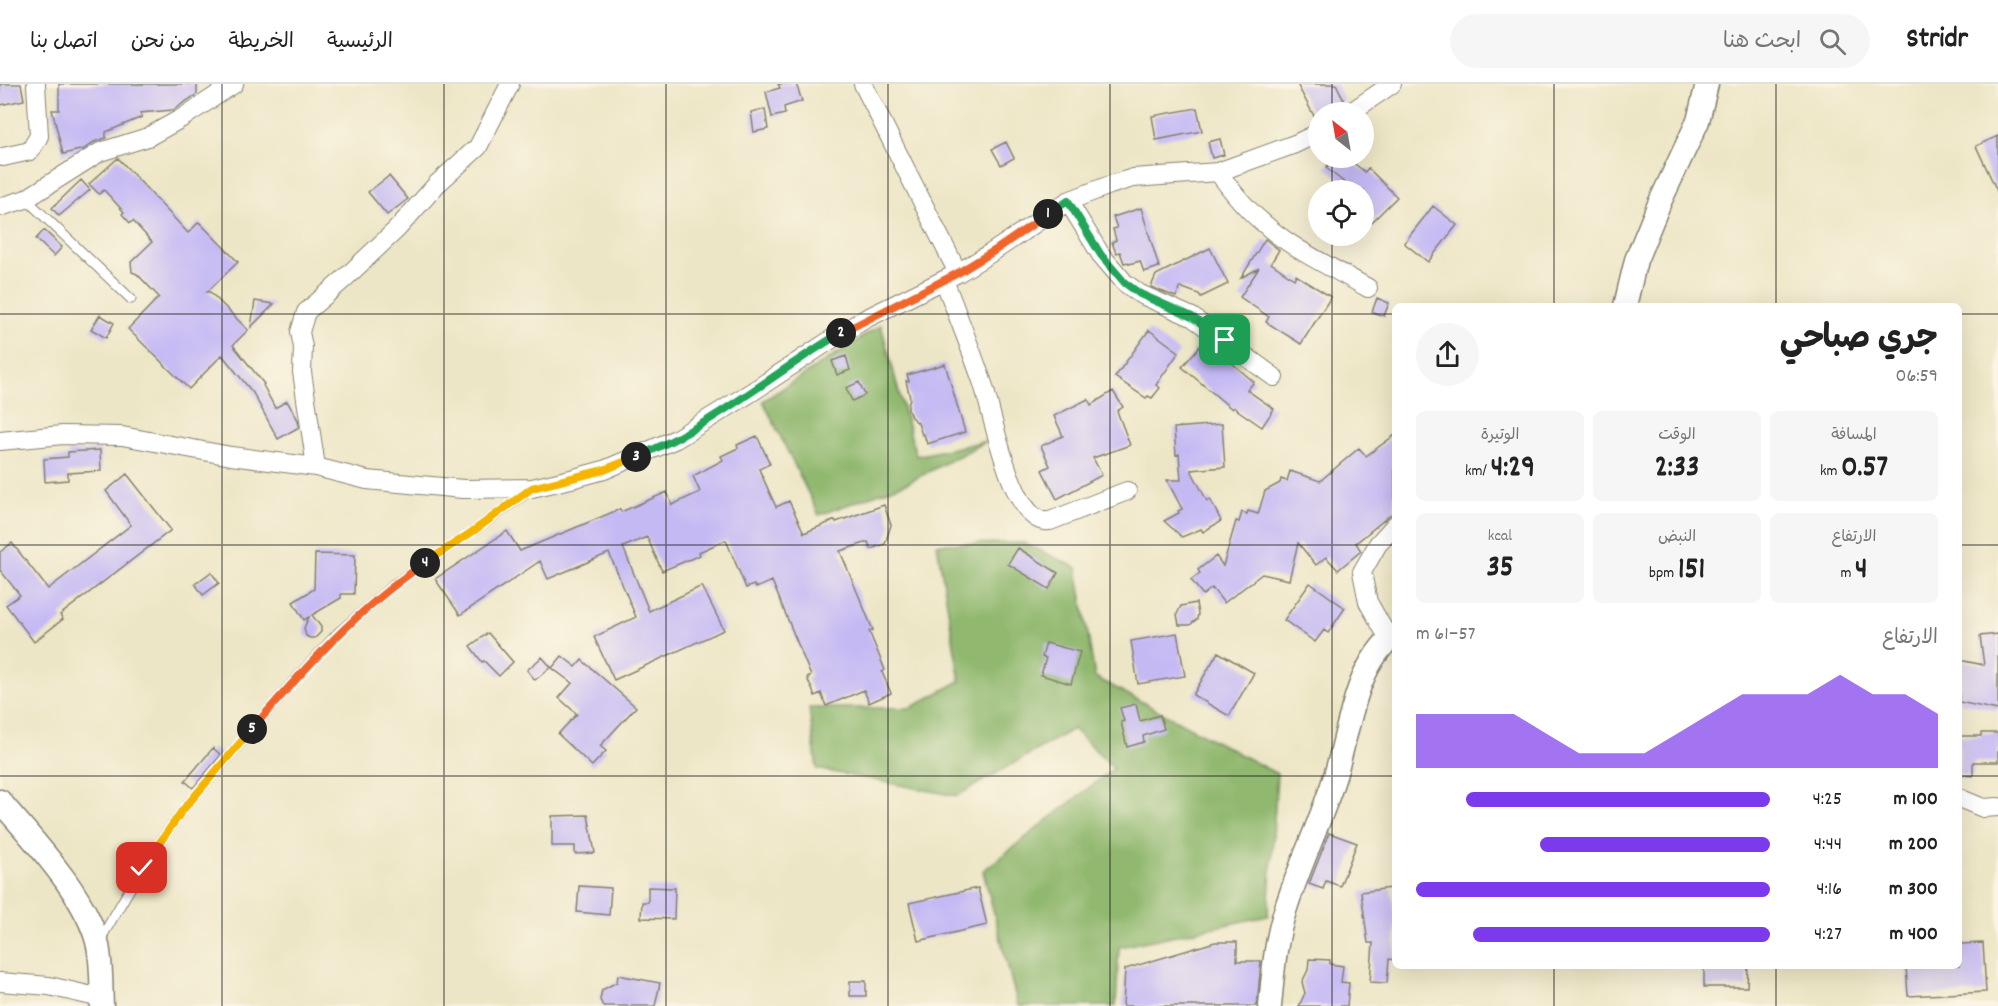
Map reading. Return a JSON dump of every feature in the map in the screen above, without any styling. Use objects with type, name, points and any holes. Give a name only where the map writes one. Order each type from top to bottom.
[{"type":"street","points":[[3,157],[30,151],[39,136],[36,84]]},
{"type":"street","points":[[0,207],[26,199],[100,152],[148,137],[234,84]]},
{"type":"street","points":[[316,467],[302,372],[303,347],[300,332],[306,312],[397,230],[437,184],[478,147],[510,84]]},
{"type":"street","points":[[862,84],[951,276],[1008,475],[1016,491],[1036,518],[1045,522],[1128,491]]},
{"type":"street","points":[[1366,102],[1392,84]]},
{"type":"street","points":[[1626,303],[1636,260],[1659,204],[1698,121],[1707,84]]},
{"type":"street","points":[[0,441],[63,435],[122,436],[231,456],[316,467],[367,480],[463,489],[532,488],[604,470],[676,440],[838,335],[994,251],[1068,201],[1133,178],[1218,172],[1308,138]]},
{"type":"street","points":[[1218,172],[1247,209],[1262,223],[1368,288]]},
{"type":"street","points":[[1068,201],[1101,255],[1125,283],[1140,294],[1192,317],[1274,377]]},
{"type":"street","points":[[1270,1006],[1276,953],[1284,913],[1334,778],[1362,680],[1370,662],[1392,637],[1368,602],[1362,572],[1377,544],[1392,528]]},
{"type":"street","points":[[1962,799],[1983,808],[1998,807]]},
{"type":"street","points":[[0,801],[44,853],[86,915],[98,945],[101,1002],[49,986],[0,982]]},
{"type":"lane","points":[[26,199],[131,299]]},
{"type":"lane","points":[[98,945],[142,868],[182,811],[338,633],[396,583],[532,488]]},
{"type":"green space","points":[[881,325],[916,456],[987,441],[907,483],[819,515],[763,401]]},
{"type":"green space","points":[[1024,543],[1077,568],[1095,677],[1277,774],[1268,916],[1119,947],[1116,1006],[1018,1006],[983,871],[1114,768],[1073,729],[957,796],[817,769],[809,708],[910,708],[960,681],[937,544]]},
{"type":"building","points":[[0,84],[21,84],[24,100],[0,105]]},
{"type":"building","points":[[59,84],[197,84],[197,94],[173,110],[140,113],[142,117],[106,132],[106,138],[84,149],[63,154],[52,110],[59,110]]},
{"type":"building","points":[[778,84],[796,84],[802,101],[784,107],[785,114],[772,117],[766,92],[780,88]]},
{"type":"building","points":[[1297,84],[1336,84],[1344,100],[1308,102],[1308,105]]},
{"type":"building","points":[[1197,108],[1202,131],[1156,140],[1152,116]]},
{"type":"building","points":[[765,109],[768,129],[754,132],[751,112]]},
{"type":"building","points":[[1998,136],[1998,193],[1976,146]]},
{"type":"building","points":[[1220,139],[1224,155],[1212,158],[1208,142]]},
{"type":"building","points":[[1006,142],[1014,158],[1001,165],[992,149]]},
{"type":"building","points":[[118,158],[188,233],[199,222],[238,262],[207,292],[210,292],[248,330],[233,345],[264,384],[275,408],[287,401],[298,420],[299,427],[278,439],[253,393],[222,355],[189,389],[128,329],[159,297],[137,274],[132,272],[131,262],[152,242],[133,221],[130,223],[122,214],[124,212],[104,190],[99,194],[89,184]]},
{"type":"building","points":[[1326,168],[1360,168],[1365,172],[1368,168],[1397,197],[1374,220],[1374,180],[1341,180]]},
{"type":"building","points":[[389,176],[408,199],[387,215],[368,192]]},
{"type":"building","points":[[81,180],[90,190],[59,216],[52,208]]},
{"type":"building","points":[[1433,206],[1457,225],[1428,262],[1404,243]]},
{"type":"building","points":[[1141,208],[1159,267],[1144,272],[1140,261],[1124,263],[1120,252],[1116,253],[1112,242],[1116,240],[1113,229],[1117,228],[1113,217]]},
{"type":"building","points":[[44,230],[62,247],[54,256],[36,239]]},
{"type":"building","points":[[1265,239],[1279,250],[1271,263],[1294,279],[1296,275],[1331,297],[1301,344],[1266,322],[1269,317],[1240,297],[1259,268],[1241,278]]},
{"type":"building","points":[[1210,248],[1228,284],[1201,297],[1199,294],[1180,287],[1176,297],[1151,287],[1156,275]]},
{"type":"building","points":[[1377,298],[1389,303],[1384,316],[1372,312]]},
{"type":"building","points":[[255,301],[274,304],[251,327]]},
{"type":"building","points":[[100,315],[114,323],[106,338],[91,329]]},
{"type":"building","points":[[1149,330],[1179,352],[1156,385],[1160,388],[1152,398],[1148,396],[1146,398],[1115,377]]},
{"type":"building","points":[[1205,340],[1254,382],[1247,390],[1274,409],[1262,427],[1233,407],[1232,409],[1182,367]]},
{"type":"building","points":[[846,356],[850,370],[837,375],[832,361]]},
{"type":"building","points":[[945,364],[965,432],[927,444],[918,423],[911,417],[908,410],[910,398],[907,375]]},
{"type":"building","points":[[859,382],[865,395],[852,401],[846,388]]},
{"type":"building","points":[[1113,391],[1123,407],[1117,411],[1130,445],[1093,458],[1102,475],[1057,499],[1042,470],[1050,466],[1041,446],[1063,436],[1054,416],[1088,399],[1091,405]]},
{"type":"building","points":[[1222,424],[1225,467],[1191,470],[1207,501],[1210,499],[1221,521],[1203,532],[1201,529],[1182,537],[1164,521],[1182,509],[1167,480],[1181,480],[1174,428]]},
{"type":"building","points":[[757,436],[770,464],[759,469],[776,507],[789,501],[804,533],[835,520],[836,522],[884,505],[891,525],[885,544],[871,549],[868,542],[840,551],[873,630],[869,631],[885,670],[882,672],[891,693],[869,703],[864,690],[826,706],[821,693],[815,696],[807,678],[811,676],[772,581],[756,588],[754,585],[746,588],[726,540],[699,552],[700,555],[662,571],[647,537],[623,547],[649,611],[702,586],[724,630],[614,680],[594,637],[636,617],[609,553],[548,579],[540,561],[460,615],[435,579],[507,531],[520,551],[667,492],[672,505],[700,492],[693,476],[723,460],[721,456],[738,448],[737,445]]},
{"type":"building","points":[[1392,437],[1392,513],[1356,543],[1361,551],[1338,570],[1326,557],[1316,565],[1298,543],[1289,580],[1262,574],[1224,603],[1212,588],[1203,595],[1191,580],[1200,573],[1198,570],[1216,556],[1223,566],[1236,521],[1239,522],[1242,512],[1258,514],[1265,491],[1280,483],[1281,479],[1287,481],[1290,471],[1320,481],[1359,448],[1366,456]]},
{"type":"building","points":[[100,450],[101,471],[68,473],[68,480],[45,482],[44,459],[68,457],[68,452]]},
{"type":"building","points":[[127,474],[171,530],[60,615],[63,619],[34,642],[6,605],[20,595],[0,570],[0,552],[12,543],[48,589],[131,525],[106,491]]},
{"type":"building","points":[[1018,548],[1058,573],[1049,589],[1008,564]]},
{"type":"building","points":[[315,554],[355,555],[354,594],[341,594],[341,598],[312,615],[321,627],[321,632],[315,638],[310,638],[306,636],[304,628],[309,617],[304,620],[293,602],[314,589]]},
{"type":"building","points":[[211,572],[219,583],[203,595],[195,584]]},
{"type":"building","points":[[1310,583],[1345,608],[1328,633],[1324,630],[1315,642],[1284,620]]},
{"type":"building","points":[[1196,603],[1197,619],[1190,625],[1179,625],[1177,614],[1181,606]]},
{"type":"building","points":[[488,633],[513,662],[499,676],[484,661],[482,662],[470,646]]},
{"type":"building","points":[[1177,633],[1185,676],[1138,684],[1131,641]]},
{"type":"building","points":[[1998,634],[1998,710],[1962,703],[1962,661],[1984,665],[1980,636]]},
{"type":"building","points":[[1046,643],[1080,652],[1071,684],[1041,675],[1046,658],[1042,657]]},
{"type":"building","points":[[1218,652],[1254,673],[1229,716],[1193,695]]},
{"type":"building","points":[[562,656],[576,667],[582,660],[636,707],[600,746],[606,751],[592,766],[558,734],[577,714],[559,698],[572,683],[552,668]]},
{"type":"building","points":[[542,657],[551,667],[535,680],[527,670]]},
{"type":"building","points":[[1136,704],[1140,721],[1160,715],[1164,729],[1143,736],[1144,742],[1127,747],[1120,708]]},
{"type":"building","points":[[1981,733],[1998,733],[1998,762],[1973,762],[1973,776],[1962,775],[1962,736],[1981,736]]},
{"type":"building","points":[[213,748],[221,755],[193,788],[185,781]]},
{"type":"building","points":[[588,815],[595,853],[575,854],[575,846],[552,846],[552,816]]},
{"type":"building","points":[[1329,833],[1357,843],[1340,886],[1326,881],[1323,889],[1309,884]]},
{"type":"building","points":[[579,886],[611,888],[609,915],[577,912]]},
{"type":"building","points":[[648,887],[675,888],[674,919],[641,918],[642,902],[648,902]]},
{"type":"building","points":[[978,888],[987,925],[918,941],[909,903]]},
{"type":"building","points":[[1391,888],[1392,960],[1389,959],[1387,983],[1370,982],[1373,943],[1368,943],[1361,892]]},
{"type":"building","points":[[1215,942],[1237,942],[1237,961],[1261,961],[1257,1006],[1123,1006],[1125,969]]},
{"type":"building","points":[[1983,943],[1986,992],[1908,996],[1906,969],[1962,969],[1962,944]]},
{"type":"building","points":[[1309,959],[1330,960],[1330,964],[1343,966],[1341,982],[1349,983],[1347,1006],[1299,1006],[1305,993],[1302,982],[1308,970]]},
{"type":"building","points":[[1704,969],[1748,969],[1747,987],[1704,987]]},
{"type":"building","points":[[618,975],[660,983],[655,1006],[603,1006],[600,1000],[602,990],[617,982]]},
{"type":"building","points":[[850,981],[866,981],[866,996],[850,996]]},
{"type":"route","points":[[142,868],[182,811],[292,683],[338,633],[396,583],[532,488],[604,470],[676,440],[838,335],[865,319],[958,273],[1068,201],[1101,255],[1125,283],[1140,294],[1192,317],[1225,340]]}]
